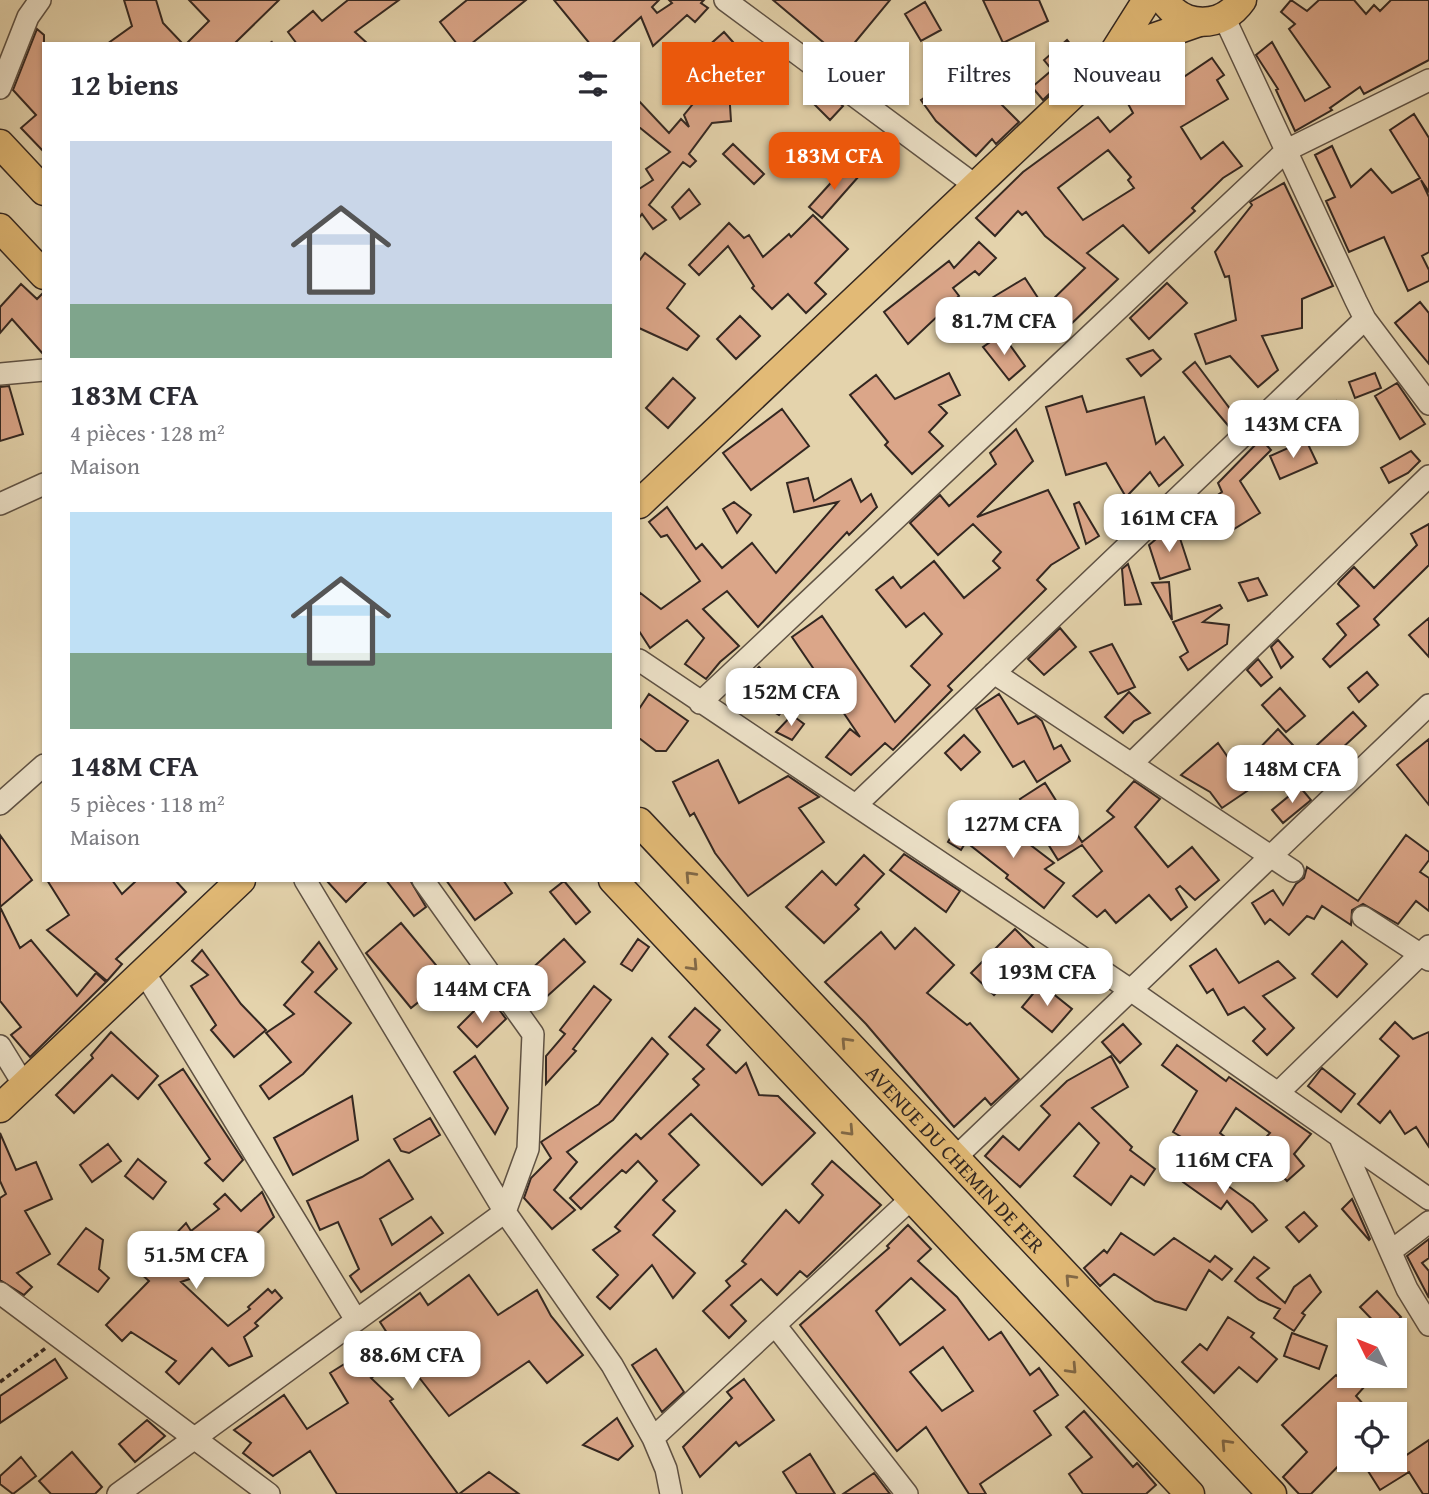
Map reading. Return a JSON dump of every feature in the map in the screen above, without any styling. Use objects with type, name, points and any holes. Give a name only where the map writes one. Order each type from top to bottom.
[{"type":"main road","points":[[1120,42],[1147,0]]},
{"type":"main road","points":[[1164,0],[1178,15],[1222,13]]},
{"type":"main road","points":[[1145,42],[1222,13]]},
{"type":"main road","points":[[640,504],[1061,105]]},
{"type":"main road","points":[[0,144],[42,189]]},
{"type":"main road","points":[[0,228],[42,273]]},
{"type":"main road","name":"AVENUE DU CHEMIN DE FER","points":[[640,823],[1272,1494]]},
{"type":"main road","points":[[0,1108],[239,882]]},
{"type":"main road","points":[[615,882],[1190,1494]]},
{"type":"street","points":[[0,88],[28,17],[40,0]]},
{"type":"street","points":[[725,0],[975,186]]},
{"type":"street","points":[[1222,13],[1365,319],[1429,404]]},
{"type":"street","points":[[699,703],[1287,149],[1429,80]]},
{"type":"street","points":[[856,805],[1365,319]]},
{"type":"street","points":[[0,374],[42,370]]},
{"type":"street","points":[[1131,764],[1429,476]]},
{"type":"street","points":[[0,503],[42,485]]},
{"type":"street","points":[[640,661],[699,703],[1132,991],[1429,1199]]},
{"type":"street","points":[[994,673],[1293,871]]},
{"type":"street","points":[[956,1157],[1429,705]]},
{"type":"street","points":[[0,804],[42,767]]},
{"type":"street","points":[[306,882],[505,1212],[612,1365],[653,1438],[666,1469],[671,1494]]},
{"type":"street","points":[[118,1494],[505,1212],[528,1149],[533,1034],[424,882]]},
{"type":"street","points":[[1279,1092],[1426,953],[1363,918]]},
{"type":"street","points":[[145,972],[356,1321]]},
{"type":"street","points":[[0,1046],[24,1085]]},
{"type":"street","points":[[1340,1138],[1407,1289],[1429,1325]]},
{"type":"street","points":[[653,1438],[912,1198]]},
{"type":"street","points":[[1391,1251],[1429,1222]]},
{"type":"street","points":[[0,1293],[266,1493]]},
{"type":"street","points":[[775,1325],[907,1494]]},
{"type":"path","points":[[0,1382],[60,1338]]},
{"type":"building","points":[[124,0],[156,0],[163,23],[181,42],[110,42],[132,26]]},
{"type":"building","points":[[189,0],[279,0],[236,42],[188,42],[209,21]]},
{"type":"building","points":[[348,0],[399,0],[355,32],[366,42],[296,42],[288,32],[313,11],[322,21]]},
{"type":"building","points":[[467,0],[526,0],[474,42],[455,42],[440,22]]},
{"type":"building","points":[[554,0],[659,0],[652,7],[657,13],[672,3],[669,0],[704,0],[701,3],[708,8],[695,22],[687,15],[653,46],[641,17],[613,42],[588,42]]},
{"type":"building","points":[[773,0],[890,0],[855,42],[823,42]]},
{"type":"building","points":[[983,0],[1039,0],[1048,21],[1003,42]]},
{"type":"building","points":[[1291,0],[1307,11],[1319,0],[1354,0],[1366,14],[1374,5],[1380,11],[1391,0],[1429,0],[1429,60],[1364,94],[1360,87],[1330,108],[1332,110],[1295,131],[1276,90],[1278,89],[1256,55],[1272,42],[1305,101],[1330,87],[1289,29],[1295,24],[1281,12]]},
{"type":"building","points":[[925,2],[941,30],[921,41],[905,14]]},
{"type":"building","points":[[37,29],[44,35],[42,150],[21,128],[36,115],[13,90]]},
{"type":"building","points":[[724,32],[733,42],[713,42]]},
{"type":"building","points":[[1212,58],[1224,75],[1217,80],[1228,99],[1181,127],[1201,159],[1223,142],[1242,166],[1223,178],[1192,208],[1195,211],[1149,253],[1123,225],[1087,253],[1118,279],[1069,326],[1048,304],[1085,268],[1045,236],[1026,212],[1022,215],[1018,211],[995,236],[976,218],[1023,172],[1098,117],[1110,132],[1133,113],[1129,105],[1185,105],[1185,76]],"holes":[[[1108,150],[1131,177],[1128,180],[1134,188],[1083,220],[1058,188]]]},
{"type":"building","points":[[1049,73],[1049,94],[1043,100],[1035,91],[1035,84]]},
{"type":"building","points":[[640,102],[669,133],[681,119],[689,127],[684,115],[692,105],[730,105],[731,121],[712,123],[689,154],[696,161],[690,167],[683,162],[649,205],[666,220],[653,229],[642,214],[640,217],[640,188],[653,180],[646,169],[670,152],[640,128]]},
{"type":"building","points":[[815,105],[843,106],[830,120]]},
{"type":"building","points":[[925,105],[1002,105],[1019,122],[996,144],[992,139],[976,156],[936,121]]},
{"type":"building","points":[[1414,114],[1429,138],[1429,192],[1421,180],[1429,197],[1429,252],[1422,256],[1429,270],[1429,281],[1408,291],[1384,237],[1349,252],[1326,201],[1335,197],[1315,155],[1332,146],[1351,187],[1371,169],[1392,193],[1420,178],[1390,130]]},
{"type":"building","points":[[733,144],[764,174],[754,184],[723,154]]},
{"type":"building","points":[[847,165],[859,176],[822,218],[809,207]]},
{"type":"building","points":[[1284,183],[1333,286],[1302,299],[1302,328],[1262,336],[1278,370],[1258,387],[1230,356],[1206,364],[1195,334],[1236,320],[1229,276],[1225,277],[1215,252],[1252,205],[1250,202]]},
{"type":"building","points":[[689,189],[700,204],[680,219],[672,207]]},
{"type":"building","points":[[813,215],[848,249],[815,283],[826,294],[806,313],[788,294],[772,309],[752,288],[754,286],[728,246],[699,275],[689,265],[729,223],[744,238],[749,235],[763,257],[789,234],[791,237]]},
{"type":"building","points":[[979,242],[996,258],[979,275],[975,271],[953,288],[959,296],[908,344],[884,312],[949,261],[954,268]]},
{"type":"building","points":[[645,253],[685,284],[667,308],[699,336],[687,350],[640,328],[640,260]]},
{"type":"building","points":[[1025,278],[1038,298],[1002,320],[990,299]]},
{"type":"building","points":[[1167,283],[1187,303],[1149,339],[1130,318]]},
{"type":"building","points":[[21,284],[37,299],[42,294],[42,353],[12,319],[0,333],[0,307]]},
{"type":"building","points":[[1420,302],[1429,313],[1429,364],[1395,323]]},
{"type":"building","points":[[740,316],[760,336],[736,359],[717,339]]},
{"type":"building","points":[[1002,334],[1025,366],[1009,380],[983,347]]},
{"type":"building","points":[[1153,350],[1161,359],[1141,376],[1127,359]]},
{"type":"building","points":[[1195,362],[1239,421],[1231,429],[1183,372]]},
{"type":"building","points":[[949,373],[960,395],[939,405],[947,413],[929,432],[943,446],[912,474],[885,445],[888,442],[850,395],[876,375],[895,399]]},
{"type":"building","points":[[1375,373],[1381,388],[1355,398],[1349,382]]},
{"type":"building","points":[[673,378],[695,398],[668,428],[646,408]]},
{"type":"building","points":[[1397,383],[1425,424],[1400,439],[1375,396]]},
{"type":"building","points":[[9,386],[23,434],[0,441],[0,387]]},
{"type":"building","points":[[1082,396],[1087,412],[1144,397],[1156,444],[1164,437],[1183,465],[1159,486],[1150,472],[1126,497],[1106,463],[1066,475],[1046,407]]},
{"type":"building","points":[[1336,401],[1342,432],[1312,438],[1306,407]]},
{"type":"building","points":[[782,409],[809,446],[751,490],[723,453]]},
{"type":"building","points":[[1016,429],[1033,461],[977,517],[1048,490],[1079,548],[1051,565],[1037,580],[1046,589],[948,686],[952,690],[893,750],[885,743],[851,775],[826,757],[850,729],[860,737],[792,637],[822,616],[895,722],[930,685],[911,666],[942,634],[924,613],[906,627],[876,590],[893,577],[901,588],[934,561],[964,598],[1000,568],[993,561],[1001,552],[973,524],[938,555],[910,523],[940,495],[949,506],[996,464],[990,453]]},
{"type":"building","points":[[1261,439],[1271,450],[1240,481],[1260,513],[1221,537],[1204,504],[1222,492],[1218,483]]},
{"type":"building","points":[[1306,440],[1317,463],[1280,479],[1270,456]]},
{"type":"building","points":[[1411,451],[1420,461],[1408,473],[1389,483],[1381,468]]},
{"type":"building","points":[[808,478],[814,501],[851,479],[861,502],[871,494],[877,507],[849,535],[847,532],[758,627],[727,591],[703,609],[739,646],[720,662],[706,679],[685,664],[704,638],[687,620],[650,648],[640,633],[640,593],[661,609],[700,581],[667,535],[661,537],[649,522],[667,507],[696,549],[702,544],[722,568],[752,543],[776,573],[838,502],[794,512],[787,483]]},
{"type":"building","points":[[734,502],[751,515],[737,533],[723,509]]},
{"type":"building","points":[[1079,502],[1099,536],[1086,544],[1074,504]]},
{"type":"building","points":[[1175,523],[1190,569],[1160,579],[1149,545]]},
{"type":"building","points":[[1429,524],[1429,565],[1374,619],[1379,625],[1330,667],[1323,659],[1346,635],[1337,624],[1359,606],[1338,584],[1340,581],[1354,567],[1374,588],[1417,545],[1411,534]]},
{"type":"building","points":[[1128,564],[1141,604],[1125,605],[1122,569]]},
{"type":"building","points":[[1258,578],[1267,595],[1248,601],[1239,583]]},
{"type":"building","points":[[1169,582],[1172,620],[1152,583]]},
{"type":"building","points":[[1220,605],[1222,608],[1203,622],[1229,625],[1227,644],[1188,670],[1180,657],[1188,652],[1173,622]]},
{"type":"building","points":[[1429,618],[1429,657],[1409,635]]},
{"type":"building","points":[[1060,628],[1076,647],[1044,675],[1028,659]]},
{"type":"building","points":[[1278,640],[1293,657],[1281,668],[1271,647]]},
{"type":"building","points":[[1112,644],[1135,687],[1118,694],[1090,652]]},
{"type":"building","points":[[1258,659],[1272,677],[1261,686],[1247,670]]},
{"type":"building","points":[[759,667],[791,699],[779,715],[736,690]]},
{"type":"building","points":[[1367,672],[1378,685],[1359,702],[1348,688]]},
{"type":"building","points":[[1280,688],[1305,716],[1286,732],[1262,705]]},
{"type":"building","points":[[1129,692],[1150,713],[1134,721],[1123,733],[1105,717]]},
{"type":"building","points":[[649,694],[688,721],[666,751],[656,751],[640,739],[640,708]]},
{"type":"building","points":[[999,694],[1018,724],[1036,716],[1042,721],[1054,749],[1061,745],[1070,761],[1037,782],[1024,761],[1013,767],[976,709]]},
{"type":"building","points":[[1353,712],[1366,726],[1300,787],[1277,762],[1267,771],[1253,755],[1278,729],[1304,757]]},
{"type":"building","points":[[792,715],[804,724],[792,740],[776,732]]},
{"type":"building","points":[[964,735],[980,752],[961,770],[945,753]]},
{"type":"building","points":[[1429,739],[1429,805],[1397,765]]},
{"type":"building","points":[[1218,743],[1250,789],[1222,808],[1210,792],[1181,775]]},
{"type":"building","points":[[718,760],[739,803],[788,776],[819,797],[799,808],[824,842],[748,896],[715,853],[694,813],[690,816],[673,782]]},
{"type":"building","points":[[1134,781],[1160,799],[1135,827],[1168,867],[1192,847],[1219,880],[1195,900],[1180,886],[1176,889],[1187,907],[1171,920],[1149,895],[1116,923],[1105,910],[1097,917],[1073,896],[1102,871],[1082,845],[1058,860],[1020,799],[1045,783],[1082,842],[1114,817],[1107,811]]},
{"type":"building","points":[[1300,787],[1311,800],[1283,823],[1272,810]]},
{"type":"building","points":[[956,821],[984,840],[999,821],[1054,863],[1045,869],[1064,883],[1044,908],[966,842],[961,850],[948,842],[953,833],[950,830]]},
{"type":"building","points":[[0,835],[32,880],[0,907]]},
{"type":"building","points":[[1406,835],[1429,852],[1429,860],[1420,872],[1429,878],[1429,911],[1416,901],[1398,924],[1363,904],[1352,910],[1351,925],[1322,906],[1314,919],[1307,916],[1289,935],[1270,919],[1265,924],[1252,903],[1273,890],[1283,905],[1296,884],[1304,878],[1307,867],[1358,901]]},
{"type":"building","points":[[904,854],[960,891],[946,912],[890,870]]},
{"type":"building","points":[[864,855],[884,874],[855,905],[859,909],[824,943],[786,907],[822,871],[836,885]]},
{"type":"building","points":[[48,882],[113,882],[122,894],[135,882],[177,882],[186,892],[116,959],[122,964],[107,981],[47,930],[69,915]]},
{"type":"building","points":[[328,882],[366,882],[346,902]]},
{"type":"building","points":[[388,882],[411,882],[426,907],[414,916]]},
{"type":"building","points":[[447,882],[504,882],[512,893],[475,920]]},
{"type":"building","points":[[565,882],[590,912],[576,924],[550,892]]},
{"type":"building","points":[[0,907],[20,948],[31,940],[77,996],[96,973],[106,982],[30,1057],[11,1035],[21,1027],[0,1001]]},
{"type":"building","points":[[401,923],[436,965],[420,978],[431,992],[411,1008],[366,953]]},
{"type":"building","points":[[915,928],[954,965],[927,993],[967,1025],[970,1023],[1019,1079],[991,1105],[985,1098],[954,1127],[866,1024],[825,982],[881,932],[895,949]]},
{"type":"building","points":[[1015,929],[1037,951],[994,995],[971,973]]},
{"type":"building","points":[[564,939],[585,962],[533,1009],[514,985]]},
{"type":"building","points":[[638,939],[649,947],[632,971],[621,964]]},
{"type":"building","points":[[1342,941],[1367,964],[1337,997],[1312,974]]},
{"type":"building","points":[[319,942],[337,969],[315,992],[351,1023],[303,1074],[269,1099],[260,1086],[291,1062],[266,1033],[294,1014],[284,1005],[313,972],[302,962]]},
{"type":"building","points":[[1216,949],[1239,983],[1278,961],[1295,978],[1263,996],[1294,1028],[1267,1055],[1253,1041],[1265,1029],[1244,1007],[1228,1015],[1213,989],[1207,993],[1190,966]]},
{"type":"building","points":[[202,950],[241,1004],[266,1030],[234,1057],[211,1030],[216,1025],[191,986],[208,975],[192,961]]},
{"type":"building","points":[[1041,984],[1072,1009],[1052,1032],[1022,1007]]},
{"type":"building","points":[[594,986],[611,1000],[573,1049],[576,1051],[546,1084],[546,1056],[565,1034],[560,1030]]},
{"type":"building","points":[[495,1004],[506,1019],[477,1047],[458,1027],[475,1010],[482,1017]]},
{"type":"building","points":[[695,1008],[720,1030],[707,1045],[736,1073],[746,1063],[759,1095],[778,1096],[815,1133],[762,1185],[691,1114],[669,1134],[699,1165],[663,1200],[675,1211],[653,1235],[695,1273],[673,1298],[652,1265],[610,1309],[597,1297],[618,1275],[593,1250],[620,1231],[615,1227],[657,1181],[638,1161],[626,1173],[622,1170],[581,1209],[570,1198],[636,1134],[641,1139],[699,1085],[693,1079],[704,1069],[669,1037]]},
{"type":"building","points":[[1395,1022],[1413,1039],[1429,1032],[1429,1147],[1416,1127],[1405,1134],[1390,1111],[1380,1123],[1358,1104],[1399,1056],[1380,1039]]},
{"type":"building","points":[[1123,1024],[1141,1044],[1120,1063],[1102,1042]]},
{"type":"building","points":[[111,1032],[158,1076],[138,1099],[112,1075],[74,1113],[56,1095],[93,1058],[91,1055]]},
{"type":"building","points":[[652,1038],[668,1054],[613,1120],[567,1152],[577,1162],[554,1190],[575,1210],[552,1229],[524,1198],[531,1178],[551,1158],[541,1142],[599,1104]]},
{"type":"building","points":[[1177,1045],[1226,1081],[1229,1077],[1311,1134],[1294,1154],[1304,1166],[1287,1181],[1256,1148],[1270,1133],[1236,1108],[1220,1133],[1225,1137],[1213,1156],[1173,1132],[1197,1091],[1162,1065]]},
{"type":"building","points":[[475,1056],[508,1108],[495,1134],[454,1072]]},
{"type":"building","points":[[1111,1056],[1128,1087],[1092,1108],[1132,1147],[1130,1150],[1155,1169],[1144,1185],[1131,1176],[1111,1205],[1074,1176],[1099,1143],[1079,1123],[1020,1187],[985,1156],[1003,1136],[1019,1150],[1050,1115],[1041,1106],[1067,1081]]},
{"type":"building","points":[[1322,1068],[1355,1094],[1341,1112],[1308,1086]]},
{"type":"building","points":[[183,1069],[243,1160],[223,1181],[205,1163],[210,1159],[159,1085]]},
{"type":"building","points":[[352,1096],[358,1140],[293,1175],[274,1138]]},
{"type":"building","points":[[430,1118],[440,1135],[409,1153],[401,1151],[394,1139]]},
{"type":"building","points":[[0,1133],[16,1170],[36,1162],[52,1199],[25,1211],[50,1254],[17,1273],[32,1287],[24,1295],[0,1280],[0,1198],[6,1194],[0,1181]]},
{"type":"building","points":[[108,1144],[121,1161],[92,1182],[80,1165]]},
{"type":"building","points":[[138,1159],[166,1182],[153,1199],[125,1176]]},
{"type":"building","points":[[389,1160],[413,1199],[380,1219],[392,1245],[431,1217],[443,1233],[361,1292],[350,1276],[359,1269],[338,1222],[320,1230],[307,1201],[362,1177]]},
{"type":"building","points":[[832,1161],[881,1205],[807,1277],[800,1271],[777,1295],[761,1279],[731,1305],[746,1321],[729,1338],[703,1311],[730,1286],[726,1281],[746,1264],[742,1261],[786,1210],[799,1223],[823,1195],[812,1184]]},
{"type":"building","points":[[1196,1163],[1253,1204],[1267,1220],[1252,1232],[1227,1201],[1221,1209],[1183,1182]]},
{"type":"building","points":[[262,1192],[274,1217],[234,1255],[239,1262],[181,1282],[228,1326],[250,1309],[248,1307],[268,1289],[272,1293],[275,1290],[282,1298],[255,1323],[258,1326],[244,1337],[252,1356],[229,1366],[212,1348],[179,1384],[166,1372],[176,1361],[131,1332],[122,1341],[106,1325],[149,1281],[139,1272],[186,1223],[191,1231],[219,1209],[214,1204],[225,1194],[241,1211]]},
{"type":"building","points":[[1352,1199],[1370,1239],[1369,1240],[1342,1209]]},
{"type":"building","points":[[1304,1212],[1317,1226],[1299,1242],[1286,1227]]},
{"type":"building","points":[[908,1225],[931,1249],[918,1261],[957,1297],[989,1340],[1001,1332],[1030,1375],[1039,1368],[1058,1395],[1034,1411],[1051,1435],[980,1484],[986,1494],[969,1494],[926,1427],[897,1451],[800,1325],[889,1248],[887,1246]],"holes":[[[911,1278],[945,1310],[900,1345],[876,1311]],[[943,1347],[973,1391],[942,1411],[910,1372]]]},
{"type":"building","points":[[86,1228],[103,1240],[99,1269],[109,1278],[98,1292],[58,1264]]},
{"type":"building","points":[[1121,1233],[1154,1255],[1174,1238],[1210,1262],[1215,1256],[1232,1269],[1222,1280],[1209,1270],[1186,1310],[1155,1301],[1114,1274],[1100,1286],[1084,1268],[1104,1250],[1107,1253]]},
{"type":"building","points":[[1429,1239],[1429,1258],[1422,1263],[1429,1271],[1429,1298],[1407,1256]]},
{"type":"building","points":[[1254,1257],[1269,1268],[1257,1278],[1285,1303],[1294,1287],[1310,1275],[1321,1292],[1302,1313],[1305,1315],[1294,1331],[1274,1318],[1280,1309],[1259,1300],[1235,1281]]},
{"type":"building","points":[[469,1275],[498,1315],[537,1290],[551,1316],[583,1355],[547,1383],[529,1361],[449,1416],[404,1358],[371,1378],[393,1399],[390,1401],[458,1494],[337,1494],[310,1451],[273,1476],[243,1453],[251,1443],[234,1430],[284,1395],[307,1429],[348,1403],[330,1373],[389,1336],[380,1322],[420,1293],[428,1305]]},
{"type":"building","points":[[1377,1291],[1401,1317],[1371,1318],[1360,1307]]},
{"type":"building","points":[[1228,1317],[1254,1333],[1251,1337],[1277,1359],[1257,1382],[1239,1367],[1214,1393],[1182,1362],[1200,1344],[1207,1350]]},
{"type":"building","points":[[1292,1333],[1327,1346],[1319,1369],[1284,1356]]},
{"type":"building","points":[[656,1349],[684,1392],[662,1412],[632,1365]]},
{"type":"building","points":[[55,1359],[67,1378],[0,1423],[0,1396]]},
{"type":"building","points":[[1336,1375],[1337,1388],[1363,1388],[1356,1396],[1361,1402],[1337,1402],[1337,1467],[1311,1494],[1299,1494],[1283,1477],[1307,1452],[1282,1425]]},
{"type":"building","points":[[744,1379],[774,1420],[739,1446],[736,1442],[700,1477],[683,1447],[732,1398],[727,1392]]},
{"type":"building","points":[[1084,1411],[1133,1467],[1137,1463],[1156,1485],[1146,1494],[1083,1494],[1069,1474],[1092,1457],[1066,1427]]},
{"type":"building","points":[[617,1418],[633,1446],[618,1460],[583,1445]]},
{"type":"building","points":[[147,1420],[165,1436],[135,1462],[119,1444]]},
{"type":"building","points":[[1429,1440],[1429,1494],[1423,1494],[1409,1472],[1380,1490],[1369,1472],[1407,1472],[1407,1455]]},
{"type":"building","points":[[72,1452],[102,1487],[95,1494],[51,1494],[39,1481]]},
{"type":"building","points":[[810,1454],[835,1494],[797,1494],[783,1472]]},
{"type":"building","points":[[21,1457],[36,1476],[13,1494],[0,1484],[0,1476]]},
{"type":"building","points":[[489,1472],[519,1494],[459,1494]]},
{"type":"building","points":[[874,1473],[890,1494],[843,1494]]}]
